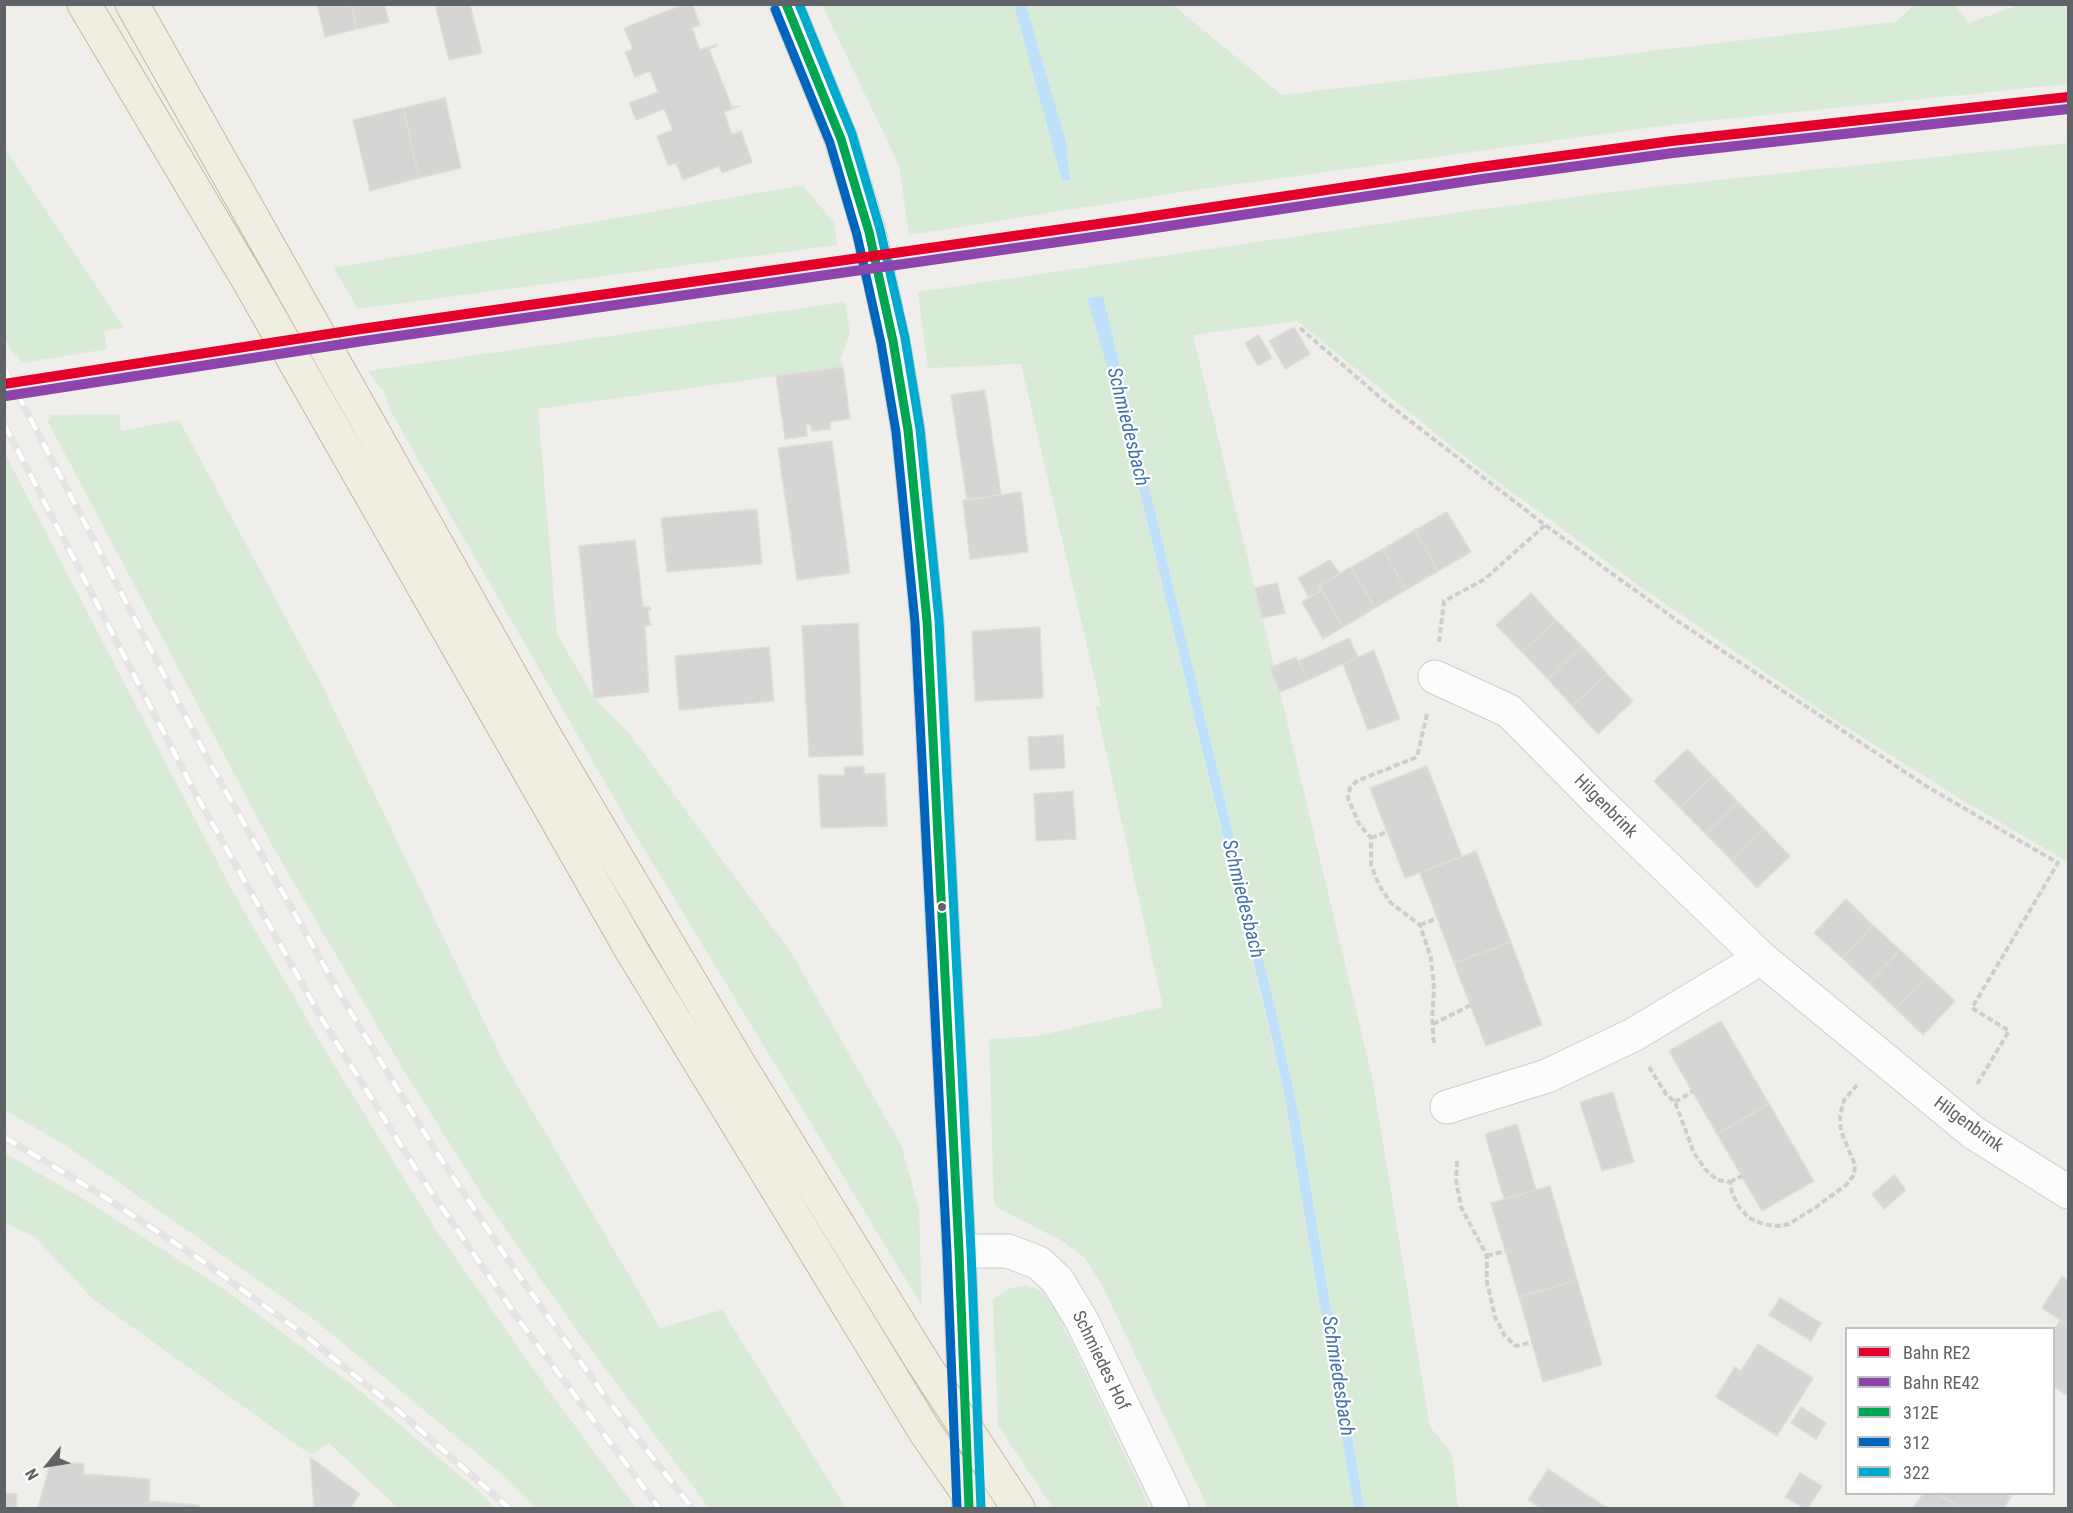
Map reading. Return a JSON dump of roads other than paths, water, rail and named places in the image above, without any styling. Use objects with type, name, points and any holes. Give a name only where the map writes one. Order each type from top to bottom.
[{"type":"highway","points":[[84,4],[250,283],[632,951],[924,1430],[978,1509]]},
{"type":"highway","points":[[132,4],[546,738],[737,1060],[922,1361],[1011,1497]]},
{"type":"street","points":[[786,4],[841,139],[869,232],[893,341],[908,430],[927,621],[959,1251],[969,1509]]},
{"type":"street","name":"Hilgenbrink","points":[[1436,677],[1509,711],[1596,800],[1761,958],[1974,1133],[2068,1192]]},
{"type":"street","points":[[1447,1107],[1547,1076],[1633,1035],[1761,958]]},
{"type":"street","name":"Schmiedes Hof","points":[[959,1251],[1008,1251],[1039,1263],[1058,1281],[1082,1321],[1172,1509]]},
{"type":"water","points":[[1014,5],[1026,5],[1066,141],[1070,180],[1062,181]]},
{"type":"water","name":"Schmiedesbach","points":[[1103,296],[1298,1112],[1364,1508],[1354,1508],[1284,1092],[1122,418],[1087,298]]},
{"type":"railway","points":[[4,368],[211,765],[345,1003],[435,1150],[510,1263],[607,1399],[692,1508]]},
{"type":"railway","points":[[4,424],[193,789],[323,1021],[419,1174],[521,1323],[659,1508]]},
{"type":"railway","points":[[4,1137],[103,1196],[204,1262],[302,1333],[394,1407],[509,1508]]},
{"type":"rail line","name":"RE2","points":[[4,384],[361,329],[1480,167],[1672,141],[2068,97]]},
{"type":"rail line","name":"RE42","points":[[6,396],[363,341],[1482,179],[1673,153],[2068,109]]}]
